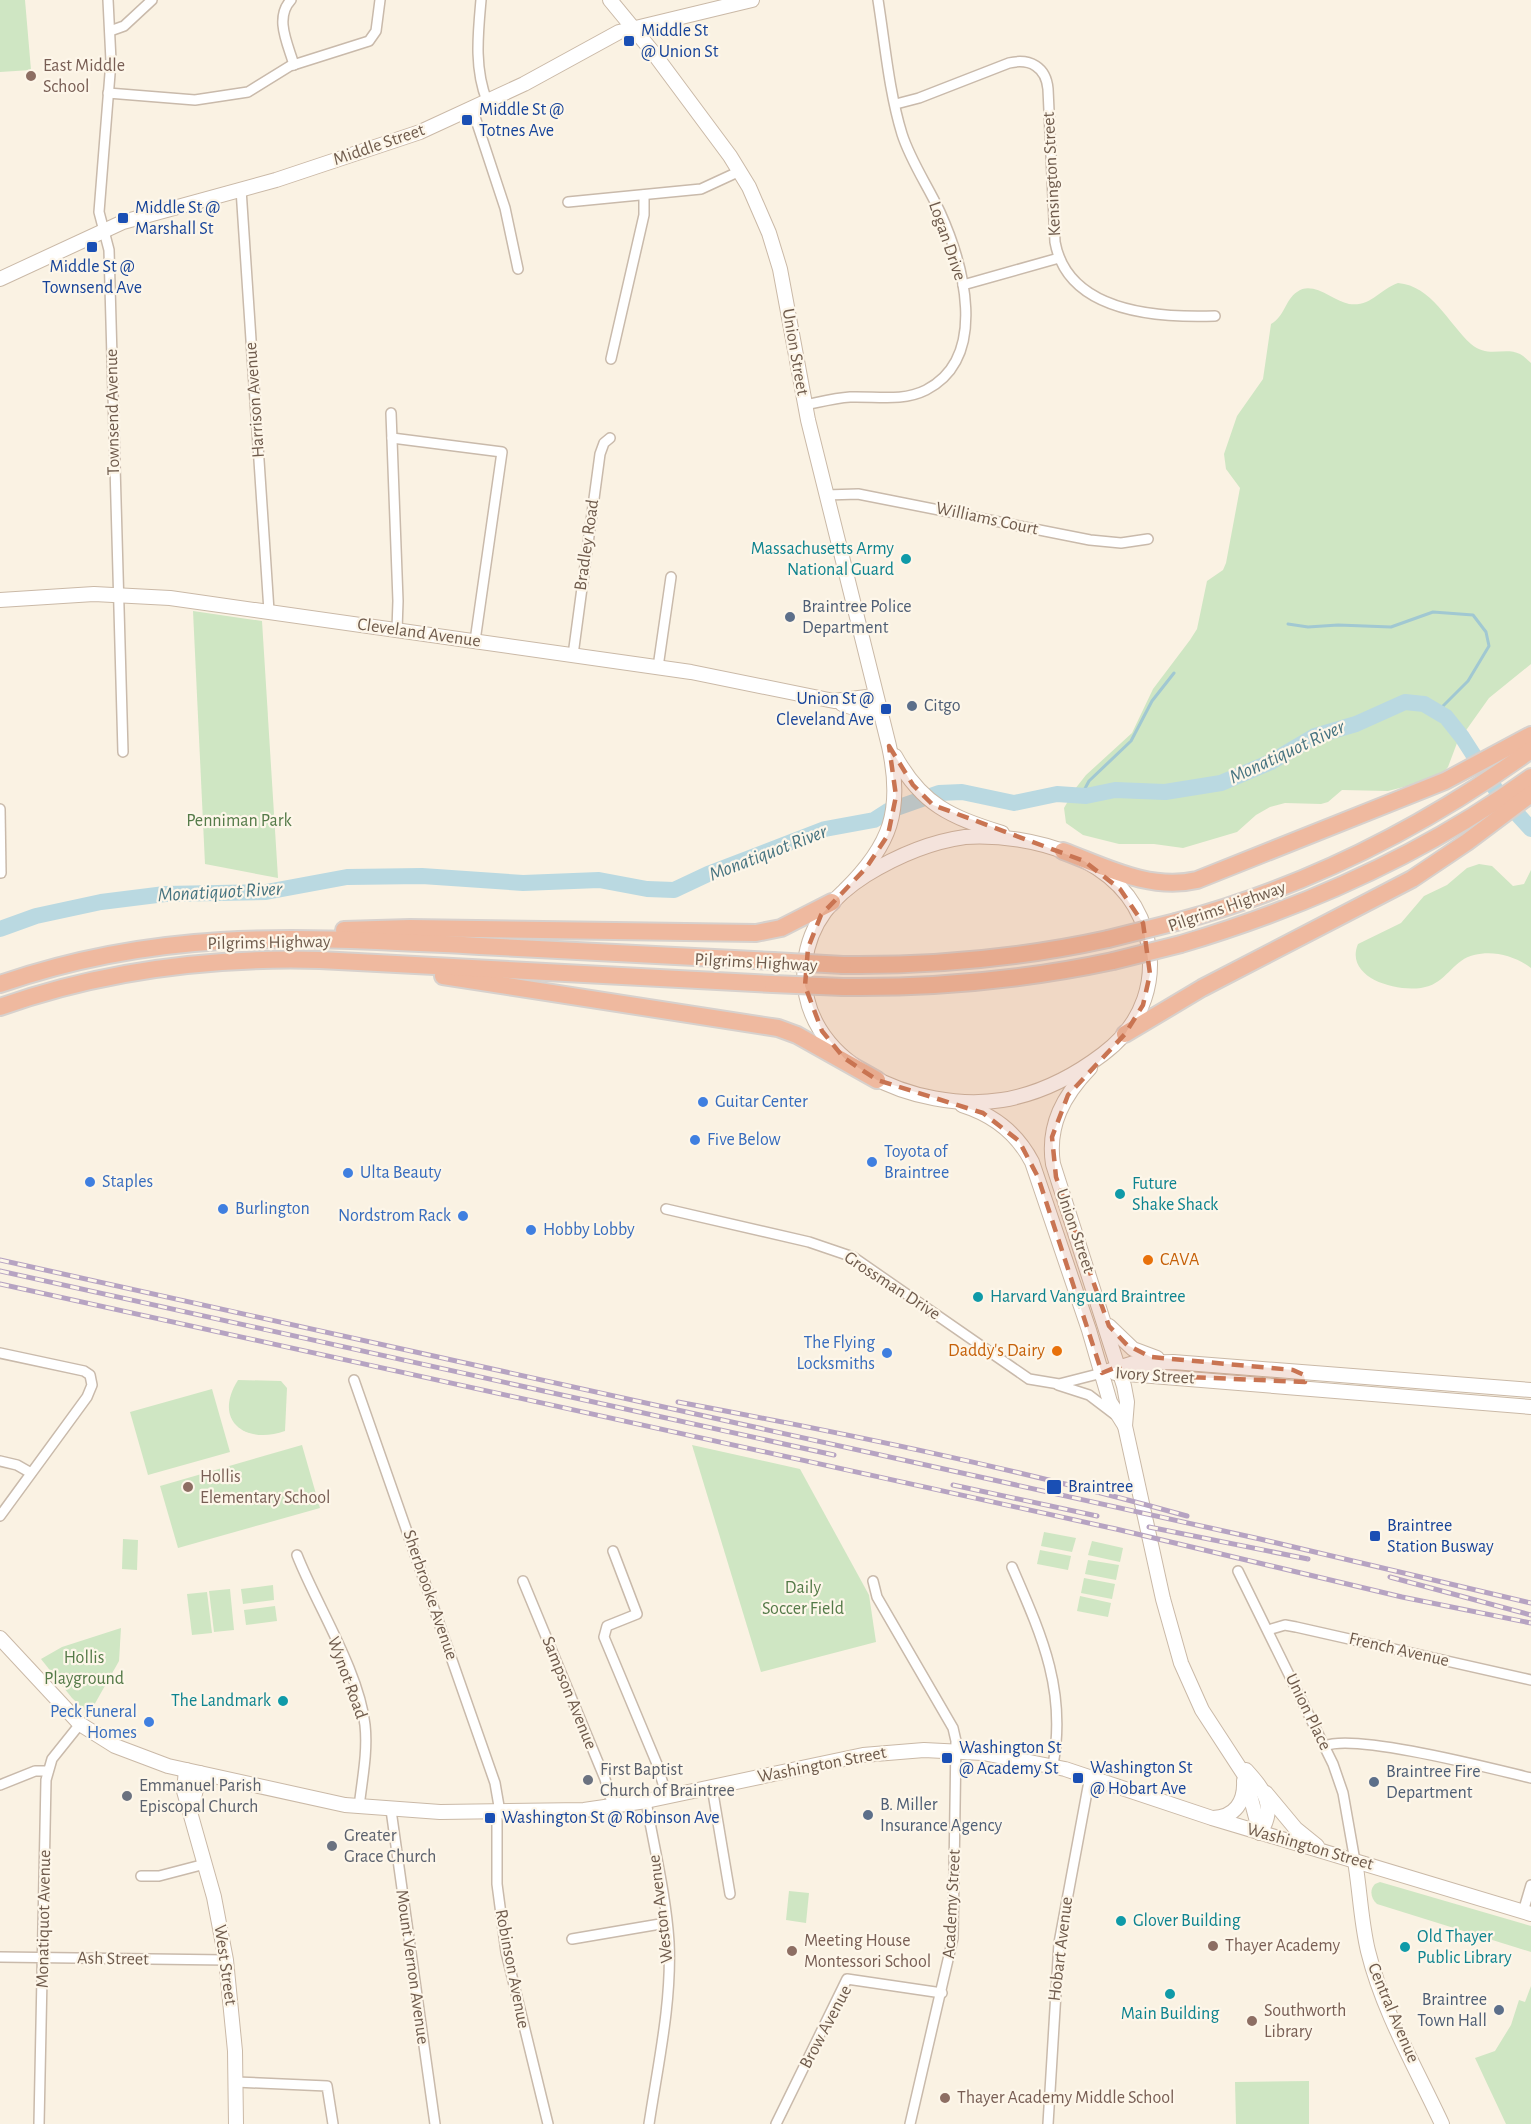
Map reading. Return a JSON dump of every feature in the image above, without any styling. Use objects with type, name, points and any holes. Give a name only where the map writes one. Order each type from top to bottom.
[{"type":"highway","points":[[1502,761],[1531,735]]},
{"type":"highway","points":[[1063,851],[1148,882],[1184,883],[1204,878],[1457,776],[1531,750]]},
{"type":"highway","name":"Pilgrims Highway","points":[[0,984],[113,953],[170,944],[244,938],[321,938],[843,965],[916,964],[988,959],[1108,939],[1176,922],[1309,876],[1390,837],[1469,792],[1502,761]]},
{"type":"highway","points":[[1125,1034],[1202,988],[1397,887],[1492,824],[1527,788]]},
{"type":"highway","name":"Pilgrims Highway","points":[[0,1007],[76,984],[165,967],[247,960],[353,962],[843,987],[917,986],[1050,973],[1113,961],[1181,944],[1245,924],[1344,884],[1410,852],[1482,810],[1527,788]]},
{"type":"highway","points":[[244,938],[387,928],[756,933],[795,922],[838,896]]},
{"type":"highway","points":[[353,962],[778,1028],[797,1035],[877,1080]]},
{"type":"main road","name":"Union Street","points":[[610,0],[634,27],[740,171],[763,216],[778,260],[805,405],[889,746],[896,788],[890,828],[872,860],[838,896],[816,924],[805,966],[807,996],[817,1023],[832,1044],[851,1063],[877,1080],[909,1093],[964,1106],[990,1116],[1009,1131],[1024,1148],[1038,1177],[1110,1402],[1122,1422],[1163,1599],[1181,1663],[1202,1710],[1248,1782],[1260,1833]]},
{"type":"main road","name":"Middle Street","points":[[0,279],[104,230],[154,212],[241,189],[407,137],[542,75],[603,39],[634,27],[750,0]]},
{"type":"main road","name":"Cleveland Avenue","points":[[0,600],[118,595],[170,598],[658,667],[834,701],[863,711],[879,710]]},
{"type":"main road","name":"Cleveland Avenue","points":[[834,701],[875,696]]},
{"type":"main road","name":"Union Street","points":[[889,746],[913,785],[943,811],[1030,840]]},
{"type":"main road","points":[[838,896],[891,861],[937,843],[985,837],[1030,840],[1063,851],[1094,867],[1127,897],[1143,923],[1150,954],[1149,985],[1143,1005],[1125,1034],[1107,1050],[1068,1076],[1020,1096],[982,1102],[937,1100]]},
{"type":"main road","name":"Union Street","points":[[1107,1050],[1080,1079],[1063,1102],[1055,1123],[1052,1144],[1056,1177],[1120,1370],[1127,1402],[1122,1422]]},
{"type":"main road","points":[[1104,1318],[1117,1336],[1132,1349],[1173,1362]]},
{"type":"main road","name":"Ivory Street","points":[[1102,1373],[1149,1362],[1173,1362],[1531,1390]]},
{"type":"main road","name":"Ivory Street","points":[[1120,1370],[1531,1407]]},
{"type":"main road","points":[[1207,1379],[1305,1382],[1304,1375],[1293,1370]]},
{"type":"main road","name":"Washington Street","points":[[1,1642],[80,1724],[125,1751],[193,1771],[359,1807],[391,1810],[562,1812],[646,1801],[863,1755],[918,1750],[956,1751],[1011,1756],[1090,1776],[1212,1818],[1527,1913]]},
{"type":"main road","name":"Union Street","points":[[1230,1752],[1296,1829],[1326,1852]]},
{"type":"main road","points":[[1212,1818],[1228,1815],[1242,1801],[1244,1777],[1230,1752]]},
{"type":"main road","name":"West Street","points":[[193,1771],[184,1786],[205,1864],[226,1960],[236,2082],[236,2124]]},
{"type":"main road","points":[[1260,1833],[1268,1811],[1264,1790]]},
{"type":"main road","name":"Central Avenue","points":[[1355,1861],[1365,1937],[1375,1975],[1442,2124]]},
{"type":"street","name":"Townsend Avenue","points":[[108,0],[110,31],[108,93],[99,206],[109,250],[123,752]]},
{"type":"street","points":[[110,31],[124,26],[152,0]]},
{"type":"street","points":[[291,0],[285,8],[282,20],[294,65]]},
{"type":"street","points":[[108,93],[207,99],[253,91],[294,65],[371,39],[376,31],[380,0]]},
{"type":"street","points":[[481,0],[477,51],[480,78],[487,101]]},
{"type":"street","name":"Logan Drive","points":[[805,405],[849,398],[903,398],[920,393],[935,384],[952,366],[963,341],[965,320],[963,285],[950,236],[904,140],[878,0]]},
{"type":"street","name":"Kensington Street","points":[[896,104],[919,98],[1010,63],[1029,62],[1041,70],[1048,89],[1054,228],[1059,258],[1077,282],[1116,305],[1158,316],[1215,316]]},
{"type":"street","points":[[472,108],[505,208],[518,269]]},
{"type":"street","points":[[568,201],[701,189],[740,171]]},
{"type":"street","name":"Harrison Avenue","points":[[241,189],[269,611]]},
{"type":"street","points":[[611,359],[645,214],[644,195]]},
{"type":"street","points":[[963,285],[1059,258]]},
{"type":"street","points":[[391,413],[398,601],[397,630]]},
{"type":"street","points":[[392,438],[502,452],[475,641]]},
{"type":"street","name":"Bradley Road","points":[[573,655],[600,454],[604,442],[610,438]]},
{"type":"street","name":"Williams Court","points":[[826,495],[858,494],[1090,540],[1121,543],[1148,539]]},
{"type":"street","points":[[658,667],[671,577]]},
{"type":"street","points":[[0,809],[1,873]]},
{"type":"street","name":"Grossman Drive","points":[[666,1209],[809,1242],[853,1257],[1013,1371],[1029,1379],[1053,1384],[1102,1373]]},
{"type":"street","points":[[0,1353],[84,1371],[90,1375],[92,1381],[87,1397],[0,1516]]},
{"type":"street","name":"Sherbrooke Avenue","points":[[354,1380],[495,1783],[498,1812]]},
{"type":"street","points":[[1053,1384],[1089,1395],[1122,1422]]},
{"type":"street","points":[[0,1461],[17,1465],[31,1473]]},
{"type":"street","points":[[613,1551],[637,1614],[610,1624],[603,1634],[657,1764],[667,1797]]},
{"type":"street","name":"Wynot Road","points":[[297,1555],[349,1670],[363,1712],[366,1750],[359,1807]]},
{"type":"street","points":[[1012,1567],[1041,1636],[1055,1686],[1058,1731],[1053,1766]]},
{"type":"street","name":"Union Place","points":[[1238,1571],[1325,1746],[1340,1783],[1355,1861]]},
{"type":"street","name":"Sampson Avenue","points":[[523,1581],[607,1785],[613,1806]]},
{"type":"street","name":"Academy Street","points":[[873,1581],[877,1597],[953,1728],[956,1751],[955,1919],[942,1993],[910,2124]]},
{"type":"street","name":"French Avenue","points":[[1268,1630],[1290,1626],[1531,1680]]},
{"type":"street","name":"Monatiquot Avenue","points":[[39,2124],[48,1771],[52,1759],[80,1724]]},
{"type":"street","points":[[1325,1746],[1351,1742],[1531,1778]]},
{"type":"street","points":[[0,1785],[34,1772],[48,1771]]},
{"type":"street","name":"Hobart Avenue","points":[[1048,2124],[1059,1943],[1090,1776]]},
{"type":"street","points":[[712,1787],[730,1894]]},
{"type":"street","name":"Weston Avenue","points":[[646,1801],[669,1949],[667,2002],[649,2124]]},
{"type":"street","name":"Mount Vernon Avenue","points":[[391,1810],[435,2124]]},
{"type":"street","name":"Robinson Avenue","points":[[498,1812],[497,1884],[504,1942],[548,2124]]},
{"type":"street","points":[[141,1876],[159,1876],[205,1864]]},
{"type":"street","points":[[1527,1913],[1531,1885]]},
{"type":"street","points":[[572,1939],[666,1923]]},
{"type":"street","name":"Ash Street","points":[[0,1957],[226,1960]]},
{"type":"street","name":"Brow Avenue","points":[[776,2124],[848,1979],[942,1993]]},
{"type":"street","points":[[236,2082],[327,2086],[333,2124]]},
{"type":"highlighted area","points":[[889,746],[913,785],[933,805],[1084,861],[1120,889],[1143,923],[1150,974],[1143,1005],[1125,1034],[1068,1095],[1052,1137],[1056,1177],[1109,1326],[1127,1345],[1151,1357],[1293,1370],[1304,1375],[1305,1382],[1121,1374],[1119,1366],[1102,1373],[1038,1177],[1019,1141],[983,1113],[877,1080],[844,1058],[822,1031],[805,986],[808,948],[821,915],[866,868],[888,835],[896,796]]},
{"type":"green space","points":[[0,0],[25,0],[31,70],[0,72]]},
{"type":"green space","points":[[1398,283],[1421,291],[1430,298],[1471,344],[1484,351],[1514,352],[1531,363],[1531,664],[1489,698],[1457,743],[1448,767],[1443,773],[1427,781],[1388,791],[1342,790],[1328,802],[1321,804],[1285,803],[1270,807],[1256,815],[1237,832],[1183,848],[1154,844],[1119,844],[1083,835],[1066,823],[1064,808],[1086,775],[1132,733],[1153,689],[1197,629],[1207,581],[1223,570],[1226,563],[1240,488],[1226,469],[1224,454],[1237,416],[1263,379],[1271,324],[1276,321],[1293,295],[1303,289],[1310,288],[1343,302],[1357,304],[1369,301]]},
{"type":"green space","name":"Penniman Park","points":[[193,611],[262,621],[278,878],[205,864]]},
{"type":"green space","points":[[1479,864],[1492,866],[1513,886],[1524,884],[1531,870],[1531,968],[1504,955],[1489,953],[1474,955],[1461,961],[1441,979],[1429,986],[1405,988],[1378,982],[1359,967],[1356,957],[1358,944],[1401,923],[1424,896],[1447,885],[1467,868]]},
{"type":"green space","points":[[238,1380],[281,1381],[287,1388],[285,1431],[271,1435],[258,1435],[246,1432],[237,1426],[231,1418],[229,1407],[231,1395]]},
{"type":"green space","points":[[212,1389],[230,1452],[148,1475],[130,1412]]},
{"type":"green space","points":[[302,1445],[320,1508],[178,1548],[160,1486]]},
{"type":"green space","name":"Daily Soccer Field","points":[[692,1445],[800,1469],[869,1595],[876,1642],[761,1672]]},
{"type":"green space","points":[[1044,1532],[1076,1538],[1072,1552],[1041,1546]]},
{"type":"green space","points":[[123,1539],[138,1540],[137,1570],[122,1569]]},
{"type":"green space","points":[[1092,1541],[1123,1548],[1120,1562],[1088,1555]]},
{"type":"green space","points":[[1040,1550],[1071,1556],[1068,1570],[1037,1564]]},
{"type":"green space","points":[[1088,1560],[1119,1565],[1116,1580],[1085,1574]]},
{"type":"green space","points":[[1084,1578],[1115,1584],[1112,1599],[1081,1593]]},
{"type":"green space","points":[[273,1585],[274,1600],[243,1604],[241,1589]]},
{"type":"green space","points":[[230,1589],[234,1630],[214,1632],[209,1591]]},
{"type":"green space","points":[[207,1592],[212,1633],[192,1635],[187,1594]]},
{"type":"green space","points":[[1080,1596],[1111,1603],[1108,1617],[1077,1611]]},
{"type":"green space","points":[[275,1606],[277,1621],[246,1625],[244,1610]]},
{"type":"green space","name":"Hollis Playground","points":[[121,1628],[119,1661],[89,1714],[72,1698],[41,1659],[62,1647]]},
{"type":"green space","points":[[1380,1882],[1531,1926],[1531,1952],[1377,1904],[1371,1892],[1373,1886]]},
{"type":"green space","points":[[789,1891],[809,1893],[806,1923],[786,1920]]},
{"type":"green space","points":[[1531,1986],[1531,2124],[1506,2124],[1475,2058],[1495,2051],[1511,2025],[1519,2000],[1525,2002]]},
{"type":"green space","points":[[1309,2081],[1309,2124],[1236,2124],[1235,2082]]},
{"type":"waterway","points":[[1288,624],[1308,627],[1338,625],[1391,627],[1433,612],[1473,615],[1486,632],[1489,646],[1468,681],[1438,711]]},
{"type":"waterway","points":[[1081,796],[1089,781],[1131,741],[1152,701],[1174,673]]},
{"type":"waterway","name":"Monatiquot River","points":[[0,929],[36,916],[101,902],[165,894],[266,892],[347,877],[422,876],[523,883],[599,880],[647,889],[674,890],[708,874],[825,829],[874,820],[888,811],[939,793],[962,792],[1014,803],[1057,794],[1086,796],[1115,790],[1165,792],[1221,783],[1271,762],[1315,736],[1356,724],[1405,702],[1424,704],[1446,717],[1462,737],[1498,793],[1531,829]]},
{"type":"railway","points":[[0,1260],[1260,1539],[1531,1603]]},
{"type":"railway","points":[[0,1271],[834,1455]]},
{"type":"railway","points":[[0,1284],[1116,1529],[1402,1597],[1531,1623]]},
{"type":"railway","points":[[678,1402],[934,1453],[1187,1516]]},
{"type":"railway","points":[[953,1485],[1097,1516]]},
{"type":"railway","points":[[1149,1527],[1308,1559]]},
{"type":"railway","points":[[1390,1577],[1531,1615]]},
{"type":"place","name":"Middle St @ Union St","points":[[629,41]]},
{"type":"place","name":"East Middle School","points":[[31,76]]},
{"type":"place","name":"Middle St @ Totnes Ave","points":[[467,120]]},
{"type":"place","name":"Middle St @ Marshall St","points":[[123,218]]},
{"type":"place","name":"Middle St @ Townsend Ave","points":[[92,247]]},
{"type":"place","name":"Massachusetts Army National Guard","points":[[906,559]]},
{"type":"place","name":"Braintree Police Department","points":[[790,617]]},
{"type":"place","name":"Citgo","points":[[912,706]]},
{"type":"place","name":"Union St @ Cleveland Ave","points":[[886,709]]},
{"type":"place","name":"Guitar Center","points":[[703,1102]]},
{"type":"place","name":"Five Below","points":[[695,1140]]},
{"type":"place","name":"Toyota of Braintree","points":[[872,1162]]},
{"type":"place","name":"Ulta Beauty","points":[[348,1173]]},
{"type":"place","name":"Staples","points":[[90,1182]]},
{"type":"place","name":"Future Shake Shack","points":[[1120,1194]]},
{"type":"place","name":"Burlington","points":[[223,1209]]},
{"type":"place","name":"Nordstrom Rack","points":[[463,1216]]},
{"type":"place","name":"Hobby Lobby","points":[[531,1230]]},
{"type":"place","name":"CAVA","points":[[1148,1260]]},
{"type":"place","name":"Harvard Vanguard Braintree","points":[[978,1297]]},
{"type":"place","name":"Daddy's Dairy","points":[[1057,1351]]},
{"type":"place","name":"The Flying Locksmiths","points":[[887,1353]]},
{"type":"place","name":"Hollis Elementary School","points":[[188,1487]]},
{"type":"place","name":"Braintree","points":[[1054,1487]]},
{"type":"place","name":"Braintree Station Busway","points":[[1375,1536]]},
{"type":"place","name":"The Landmark","points":[[283,1701]]},
{"type":"place","name":"Peck Funeral Homes","points":[[149,1722]]},
{"type":"place","name":"Washington St @ Academy St","points":[[947,1758]]},
{"type":"place","name":"Washington St @ Hobart Ave","points":[[1078,1778]]},
{"type":"place","name":"First Baptist Church of Braintree","points":[[588,1780]]},
{"type":"place","name":"Braintree Fire Department","points":[[1374,1782]]},
{"type":"place","name":"Emmanuel Parish Episcopal Church","points":[[127,1796]]},
{"type":"place","name":"B. Miller Insurance Agency","points":[[868,1815]]},
{"type":"place","name":"Washington St @ Robinson Ave","points":[[490,1818]]},
{"type":"place","name":"Greater Grace Church","points":[[332,1846]]},
{"type":"place","name":"Glover Building","points":[[1121,1921]]},
{"type":"place","name":"Thayer Academy","points":[[1213,1946]]},
{"type":"place","name":"Old Thayer Public Library","points":[[1405,1947]]},
{"type":"place","name":"Meeting House Montessori School","points":[[792,1951]]},
{"type":"place","name":"Main Building","points":[[1170,1994]]},
{"type":"place","name":"Braintree Town Hall","points":[[1499,2010]]},
{"type":"place","name":"Southworth Library","points":[[1252,2021]]},
{"type":"place","name":"Thayer Academy Middle School","points":[[945,2098]]}]
